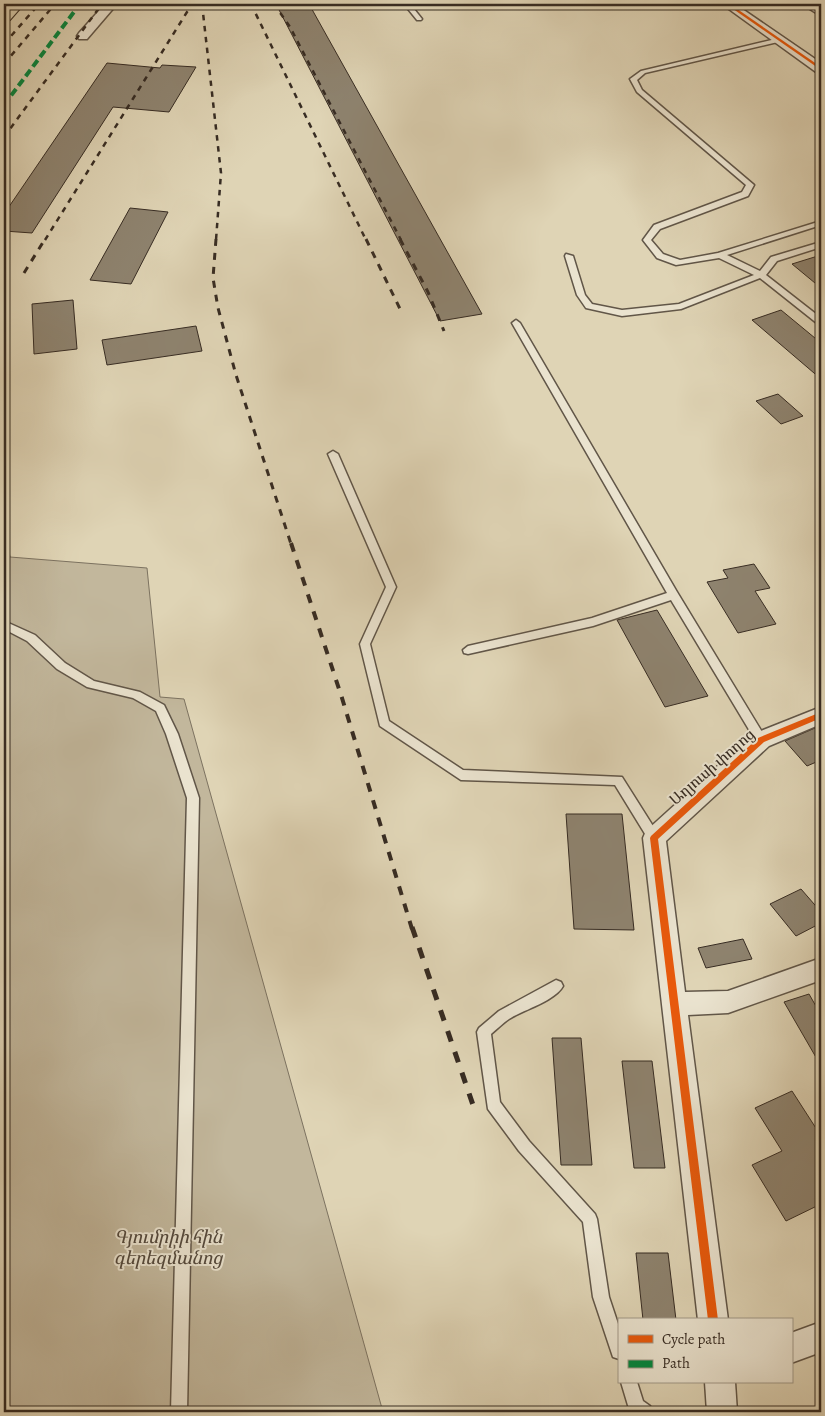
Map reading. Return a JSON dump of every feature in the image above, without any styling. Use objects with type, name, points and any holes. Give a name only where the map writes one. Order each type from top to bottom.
[{"type":"highway","points":[[4,17],[16,4]]},
{"type":"street","points":[[83,36],[111,4]]},
{"type":"street","points":[[728,4],[821,69]]},
{"type":"street","name":"Աղյուսի փողոց","points":[[654,838],[760,740],[821,715]]},
{"type":"street","points":[[654,838],[713,1318]]},
{"type":"street","points":[[674,1004],[728,1002],[821,969]]},
{"type":"street","points":[[792,1348],[821,1337]]},
{"type":"street","points":[[720,1384],[722,1412]]},
{"type":"lane","points":[[407,4],[419,19]]},
{"type":"lane","points":[[805,4],[821,14]]},
{"type":"lane","points":[[780,40],[643,72],[633,79],[639,91],[750,185],[746,194],[657,226],[647,240],[660,256],[679,263],[720,254],[821,223]]},
{"type":"lane","points":[[569,256],[581,295],[589,306],[622,313],[682,306],[761,275],[774,259],[821,244]]},
{"type":"lane","points":[[720,254],[761,275],[821,322]]},
{"type":"lane","points":[[516,323],[760,740]]},
{"type":"lane","points":[[333,454],[391,587],[366,644],[384,723],[461,775],[618,780],[654,838]]},
{"type":"lane","points":[[468,650],[593,622],[674,595]]},
{"type":"lane","points":[[4,625],[31,638],[62,666],[91,684],[136,696],[160,708],[172,734],[193,798],[179,1412]]},
{"type":"lane","points":[[556,986],[540,997],[504,1015],[484,1032],[493,1104],[524,1146],[590,1220],[602,1297],[618,1348]]},
{"type":"lane","points":[[630,1384],[636,1406],[644,1412]]},
{"type":"green space","name":"Գյումրիի հին գերեզմանոց","points":[[4,523],[10,557],[147,568],[160,697],[184,699],[383,1412],[4,1412]]},
{"type":"building","points":[[276,4],[309,4],[482,314],[440,321]]},
{"type":"building","points":[[107,63],[160,68],[162,65],[196,67],[169,112],[113,107],[32,233],[4,231],[4,214]]},
{"type":"building","points":[[130,208],[168,212],[131,284],[90,280]]},
{"type":"building","points":[[821,255],[821,288],[792,264]]},
{"type":"building","points":[[73,300],[77,349],[34,354],[32,304]]},
{"type":"building","points":[[781,310],[821,343],[821,379],[752,320]]},
{"type":"building","points":[[196,326],[202,351],[107,365],[102,340]]},
{"type":"building","points":[[778,394],[803,416],[781,424],[756,401]]},
{"type":"building","points":[[754,564],[770,588],[755,591],[776,624],[738,633],[707,582],[728,578],[723,570]]},
{"type":"building","points":[[657,610],[708,696],[665,707],[617,620]]},
{"type":"building","points":[[815,728],[821,735],[821,760],[807,766],[785,741]]},
{"type":"building","points":[[566,814],[622,814],[634,930],[574,929]]},
{"type":"building","points":[[801,889],[821,912],[821,923],[796,936],[770,904]]},
{"type":"building","points":[[743,939],[752,959],[706,968],[698,948]]},
{"type":"building","points":[[809,994],[821,1015],[821,1066],[784,1002]]},
{"type":"building","points":[[552,1038],[581,1038],[592,1165],[561,1165]]},
{"type":"building","points":[[622,1061],[652,1061],[665,1168],[634,1168]]},
{"type":"building","points":[[792,1091],[821,1136],[821,1204],[786,1221],[752,1165],[782,1151],[755,1108]]},
{"type":"building","points":[[636,1253],[668,1253],[676,1318],[643,1318]]},
{"type":"railway","points":[[4,44],[39,4]]},
{"type":"railway","points":[[4,64],[55,4]]},
{"type":"railway","points":[[4,137],[102,4]]},
{"type":"railway","points":[[45,240],[192,4]]},
{"type":"railway","points":[[202,4],[221,173],[216,240]]},
{"type":"railway","points":[[251,4],[366,240]]},
{"type":"railway","points":[[274,4],[290,27],[401,240]]},
{"type":"railway","points":[[24,273],[45,239]]},
{"type":"railway","points":[[216,239],[213,278],[218,308],[236,375],[291,544]]},
{"type":"railway","points":[[366,239],[402,313]]},
{"type":"railway","points":[[400,239],[428,292],[444,331]]},
{"type":"railway","points":[[291,543],[342,698],[412,929]]},
{"type":"railway","points":[[412,927],[473,1105]]},
{"type":"marked path","points":[[4,105],[80,4]]},
{"type":"cycle path","points":[[728,4],[821,69]]},
{"type":"cycle path","points":[[713,1318],[654,838],[761,740],[821,715]]}]
